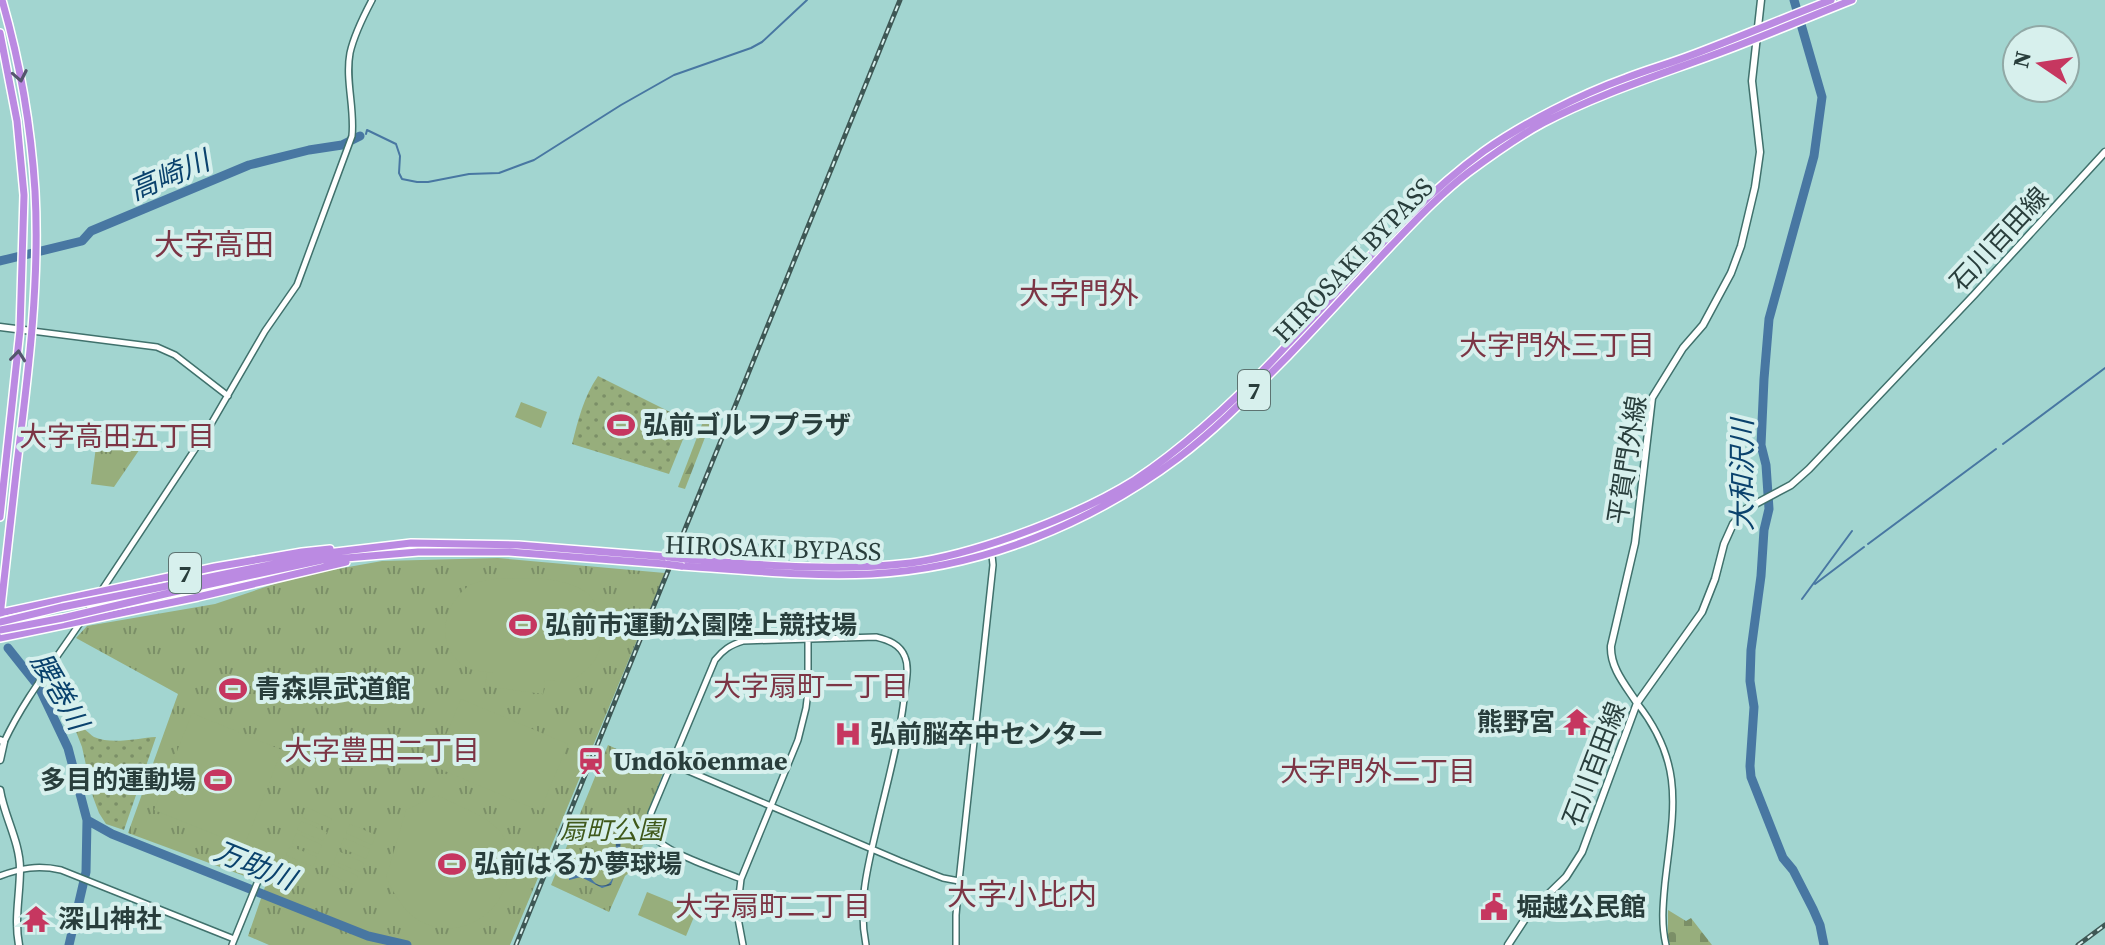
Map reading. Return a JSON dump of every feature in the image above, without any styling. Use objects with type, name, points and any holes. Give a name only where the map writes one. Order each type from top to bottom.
[{"type":"highway","points":[[0,614],[32,331],[36,246],[35,192],[22,85],[2,0]]},
{"type":"highway","name":"HIROSAKI BYPASS","points":[[992,548],[1107,496],[1187,441],[1286,347],[1413,212],[1462,168],[1496,143],[1539,117],[1623,79],[1831,3],[1852,0]]},
{"type":"highway","name":"HIROSAKI BYPASS","points":[[0,622],[62,607],[411,543],[518,545],[683,562],[873,566],[992,548],[1070,524],[1102,508],[1181,456],[1257,387],[1439,198],[1466,174],[1532,129],[1585,103],[1756,39],[1783,22]]},
{"type":"highway","points":[[0,33],[23,166],[24,249],[20,330],[0,517]]},
{"type":"highway","name":"7","points":[[0,614],[103,590],[302,552],[372,551]]},
{"type":"highway","name":"7","points":[[0,638],[198,597],[372,551]]},
{"type":"highway","name":"HIROSAKI BYPASS","points":[[0,630],[63,618],[168,590]]},
{"type":"main road","name":"平賀門外線","points":[[1637,703],[1616,669],[1611,646],[1635,543],[1652,398],[1718,300],[1741,246],[1760,159],[1752,81],[1761,0]]},
{"type":"main road","name":"石川百田線","points":[[1508,945],[1529,913],[1566,877],[1582,852],[1637,703],[1702,612],[1728,534],[1739,516],[1800,478],[2105,152]]},
{"type":"main road","points":[[0,327],[32,331]]},
{"type":"main road","points":[[0,760],[2,741]]},
{"type":"main road","points":[[0,790],[20,868],[16,915],[19,945]]},
{"type":"street","points":[[2,741],[103,590],[297,285],[352,136],[349,56],[372,0]]},
{"type":"street","points":[[32,331],[157,347],[175,355],[228,396]]},
{"type":"street","points":[[956,945],[959,881],[992,548]]},
{"type":"street","points":[[741,879],[668,848],[656,838],[650,820],[715,660],[723,650],[743,641],[876,637],[888,640],[904,654],[906,661],[903,711],[863,890],[866,945]]},
{"type":"street","points":[[743,945],[737,913],[741,879],[798,740],[806,708],[808,640]]},
{"type":"street","points":[[1637,703],[1661,741],[1673,780],[1663,912],[1666,945]]},
{"type":"street","points":[[672,764],[943,878],[959,881]]},
{"type":"street","points":[[0,876],[20,868],[52,868],[233,942],[257,884]]},
{"type":"green space","points":[[598,376],[690,422],[669,474],[572,444],[585,400]]},
{"type":"green space","points":[[521,402],[547,412],[541,428],[515,417]]},
{"type":"green space","points":[[704,419],[711,422],[685,489],[678,487]]},
{"type":"green space","points":[[98,432],[146,440],[114,487],[91,484]]},
{"type":"green space","points":[[498,558],[665,573],[510,945],[269,945],[248,936],[266,884],[128,833],[178,694],[76,638],[87,626],[215,604],[298,576],[382,561]]},
{"type":"green space","name":"弘前市運動公園陸上競技場","points":[[494,579],[554,580],[586,592],[597,606],[602,625],[601,644],[591,665],[572,680],[545,680],[543,694],[485,686],[487,673],[493,673],[471,669],[457,660],[446,639],[445,627],[460,594],[470,585]]},
{"type":"green space","points":[[461,699],[568,744],[540,811],[433,766]]},
{"type":"green space","name":"多目的運動場","points":[[192,713],[282,750],[244,846],[154,810]]},
{"type":"green space","points":[[78,725],[101,739],[117,741],[156,737],[124,830],[106,824],[99,813],[75,729]]},
{"type":"green space","name":"扇町公園","points":[[608,745],[634,757],[656,758],[664,770],[646,819],[648,835],[609,912],[551,885]]},
{"type":"green space","name":"弘前はるか夢球場","points":[[437,795],[496,827],[504,838],[508,856],[504,890],[496,904],[470,924],[454,928],[437,927],[414,917],[400,902],[386,878],[406,810]]},
{"type":"green space","points":[[306,807],[332,819],[328,828],[302,817]]},
{"type":"green space","points":[[301,821],[327,832],[323,841],[297,830]]},
{"type":"green space","points":[[350,824],[376,835],[372,845],[346,833]]},
{"type":"green space","points":[[296,833],[322,845],[318,854],[292,843]]},
{"type":"green space","points":[[344,838],[370,849],[366,859],[340,847]]},
{"type":"green space","points":[[290,846],[317,857],[313,867],[286,855]]},
{"type":"green space","points":[[338,851],[364,863],[360,872],[334,861]]},
{"type":"green space","points":[[332,864],[358,876],[354,885],[328,874]]},
{"type":"green space","points":[[647,892],[696,912],[686,936],[638,915]]},
{"type":"green space","points":[[1668,910],[1686,921],[1691,918],[1712,945],[1670,945]]},
{"type":"water","points":[[627,829],[641,831],[640,836],[629,832],[621,838],[619,863],[611,885],[602,888],[581,877],[569,880],[584,867],[596,884],[606,885],[611,881],[617,837]]},
{"type":"waterway","points":[[366,134],[367,130],[396,144],[402,179],[428,182],[469,174],[499,173],[534,160],[674,75],[762,42],[807,0]]},
{"type":"waterway","name":"大和沢川","points":[[1794,0],[1822,97],[1814,156],[1769,319],[1761,445],[1766,465],[1769,509],[1751,650],[1750,681],[1754,707],[1750,766],[1751,777],[1783,858],[1793,870],[1813,909],[1824,945]]},
{"type":"waterway","name":"高崎川","points":[[0,261],[82,241],[91,231],[249,165],[342,145],[360,136]]},
{"type":"waterway","points":[[2003,444],[2105,368]]},
{"type":"waterway","points":[[1868,544],[1996,449]]},
{"type":"waterway","points":[[1802,599],[1852,531]]},
{"type":"waterway","points":[[1815,584],[1864,547]]},
{"type":"waterway","name":"腰巻川","points":[[8,648],[39,687],[68,748],[87,820],[86,872],[69,945]]},
{"type":"waterway","name":"万助川","points":[[87,820],[112,834],[368,936],[407,945]]},
{"type":"railway","points":[[516,945],[900,0]]},
{"type":"railway","points":[[2078,945],[2105,925]]},
{"type":"place","name":"弘前ゴルフプラザ","points":[[621,425]]},
{"type":"place","name":"弘前市運動公園陸上競技場","points":[[523,625]]},
{"type":"place","name":"青森県武道館","points":[[233,689]]},
{"type":"place","name":"熊野宮","points":[[1577,722]]},
{"type":"place","name":"弘前脳卒中センター","points":[[848,734]]},
{"type":"place","name":"Undōkōenmae","points":[[591,761]]},
{"type":"place","name":"多目的運動場","points":[[218,780]]},
{"type":"place","name":"弘前はるか夢球場","points":[[452,864]]},
{"type":"place","name":"堀越公民館","points":[[1494,907]]},
{"type":"place","name":"深山神社","points":[[36,919]]},
{"type":"district","name":"大字高田","points":[[214,244]]},
{"type":"district","name":"大字門外","points":[[1079,293]]},
{"type":"district","name":"大字門外三丁目","points":[[1557,345]]},
{"type":"district","name":"大字高田五丁目","points":[[117,436]]},
{"type":"district","name":"大字扇町一丁目","points":[[811,686]]},
{"type":"district","name":"大字豊田二丁目","points":[[382,750]]},
{"type":"district","name":"大字門外二丁目","points":[[1378,771]]},
{"type":"district","name":"大字小比内","points":[[1022,894]]},
{"type":"district","name":"大字扇町二丁目","points":[[773,906]]}]
